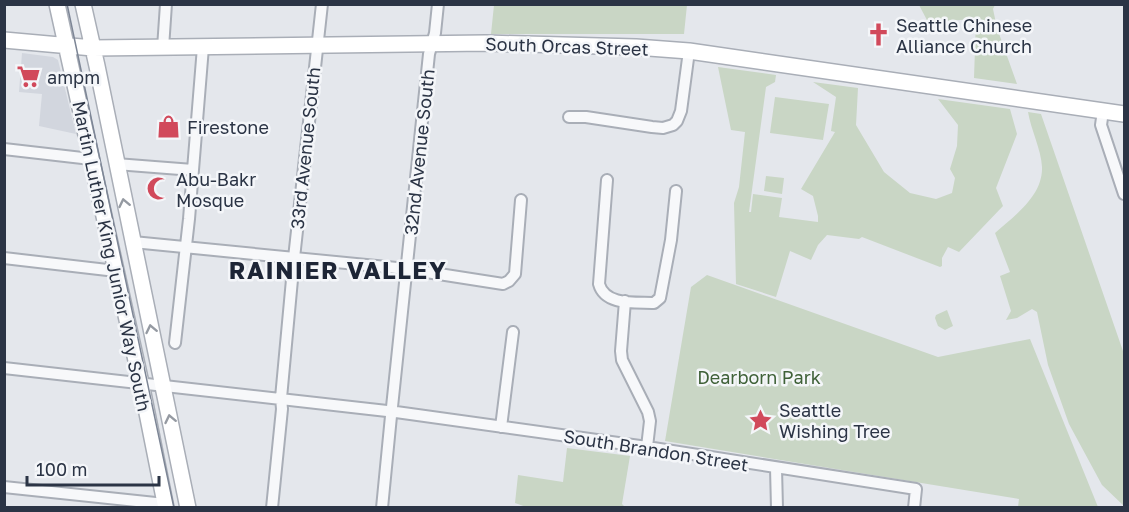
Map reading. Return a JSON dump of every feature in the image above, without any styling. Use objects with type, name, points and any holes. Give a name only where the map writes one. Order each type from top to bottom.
[{"type":"street","name":"Martin Luther King Junior Way South","points":[[57,4],[141,383],[165,506]]},
{"type":"street","name":"Martin Luther King Junior Way South","points":[[83,4],[188,507]]},
{"type":"street","points":[[163,48],[166,4]]},
{"type":"street","name":"33rd Avenue South","points":[[272,507],[294,258],[322,4]]},
{"type":"street","name":"32nd Avenue South","points":[[382,507],[431,43],[435,33],[438,4]]},
{"type":"street","name":"South Orcas Street","points":[[4,40],[93,48],[431,43],[624,46],[689,51],[1125,114]]},
{"type":"street","points":[[175,343],[186,246],[203,47]]},
{"type":"street","points":[[569,117],[586,117],[663,128],[672,125],[677,121],[681,111],[689,51]]},
{"type":"street","points":[[1103,111],[1101,125],[1125,194]]},
{"type":"street","points":[[4,150],[91,159]]},
{"type":"street","points":[[116,164],[193,170]]},
{"type":"street","points":[[607,180],[598,284],[606,297],[625,301],[654,303],[660,297],[671,240],[676,191]]},
{"type":"street","points":[[133,242],[407,269],[503,284],[515,274],[521,200]]},
{"type":"street","points":[[4,258],[116,271]]},
{"type":"street","points":[[625,301],[622,360],[648,412],[650,421],[647,447]]},
{"type":"street","points":[[501,427],[513,332]]},
{"type":"street","name":"South Brandon Street","points":[[4,368],[392,411],[647,447],[916,489],[914,507]]},
{"type":"street","points":[[776,468],[777,507]]},
{"type":"street","points":[[4,488],[165,506]]},
{"type":"shaded area","points":[[22,53],[53,57],[58,60],[76,134],[39,126],[42,94],[19,92]]},
{"type":"green space","points":[[494,4],[687,5],[684,34],[491,34]]},
{"type":"green space","points":[[919,5],[995,5],[993,9],[997,28],[1017,84],[974,78],[976,19],[928,22]]},
{"type":"green space","points":[[718,67],[776,75],[775,82],[766,87],[749,212],[751,212],[753,194],[782,198],[779,217],[818,222],[813,196],[801,189],[835,132],[831,131],[836,97],[813,82],[858,88],[856,125],[884,172],[910,193],[936,199],[952,193],[955,178],[950,169],[957,146],[958,125],[938,99],[1010,109],[1017,134],[996,188],[1003,206],[959,252],[948,247],[940,267],[862,237],[859,239],[827,235],[818,245],[811,260],[790,251],[776,297],[736,284],[734,203],[739,187],[745,132],[731,130]]},
{"type":"green space","points":[[775,97],[829,104],[823,140],[770,133]]},
{"type":"green space","points":[[1028,112],[1041,114],[1124,354],[1124,506],[1102,485],[1069,424],[1048,365],[1037,312],[1032,309],[1017,318],[1006,320],[1011,311],[1000,276],[1010,272],[995,233],[1033,196],[1041,177],[1041,160]]},
{"type":"green space","points":[[766,176],[784,178],[782,194],[764,191]]},
{"type":"green space","name":"Dearborn Park","points":[[707,275],[938,357],[1030,339],[1098,507],[1018,507],[1019,499],[665,441],[691,287]]},
{"type":"green space","points":[[947,310],[953,326],[945,330],[938,326],[935,318],[936,315]]},
{"type":"green space","points":[[567,448],[630,456],[622,504],[625,507],[529,508],[515,503],[518,475],[563,482]]},
{"type":"tram line","points":[[67,4],[174,508]]},
{"type":"place","name":"Seattle Chinese Alliance Church","points":[[878,35]]},
{"type":"place","name":"ampm","points":[[29,77]]},
{"type":"place","name":"Firestone","points":[[169,127]]},
{"type":"place","name":"Abu-Bakr Mosque","points":[[158,189]]},
{"type":"place","name":"Seattle Wishing Tree","points":[[761,420]]},
{"type":"district","name":"RAINIER VALLEY","points":[[338,269]]}]
